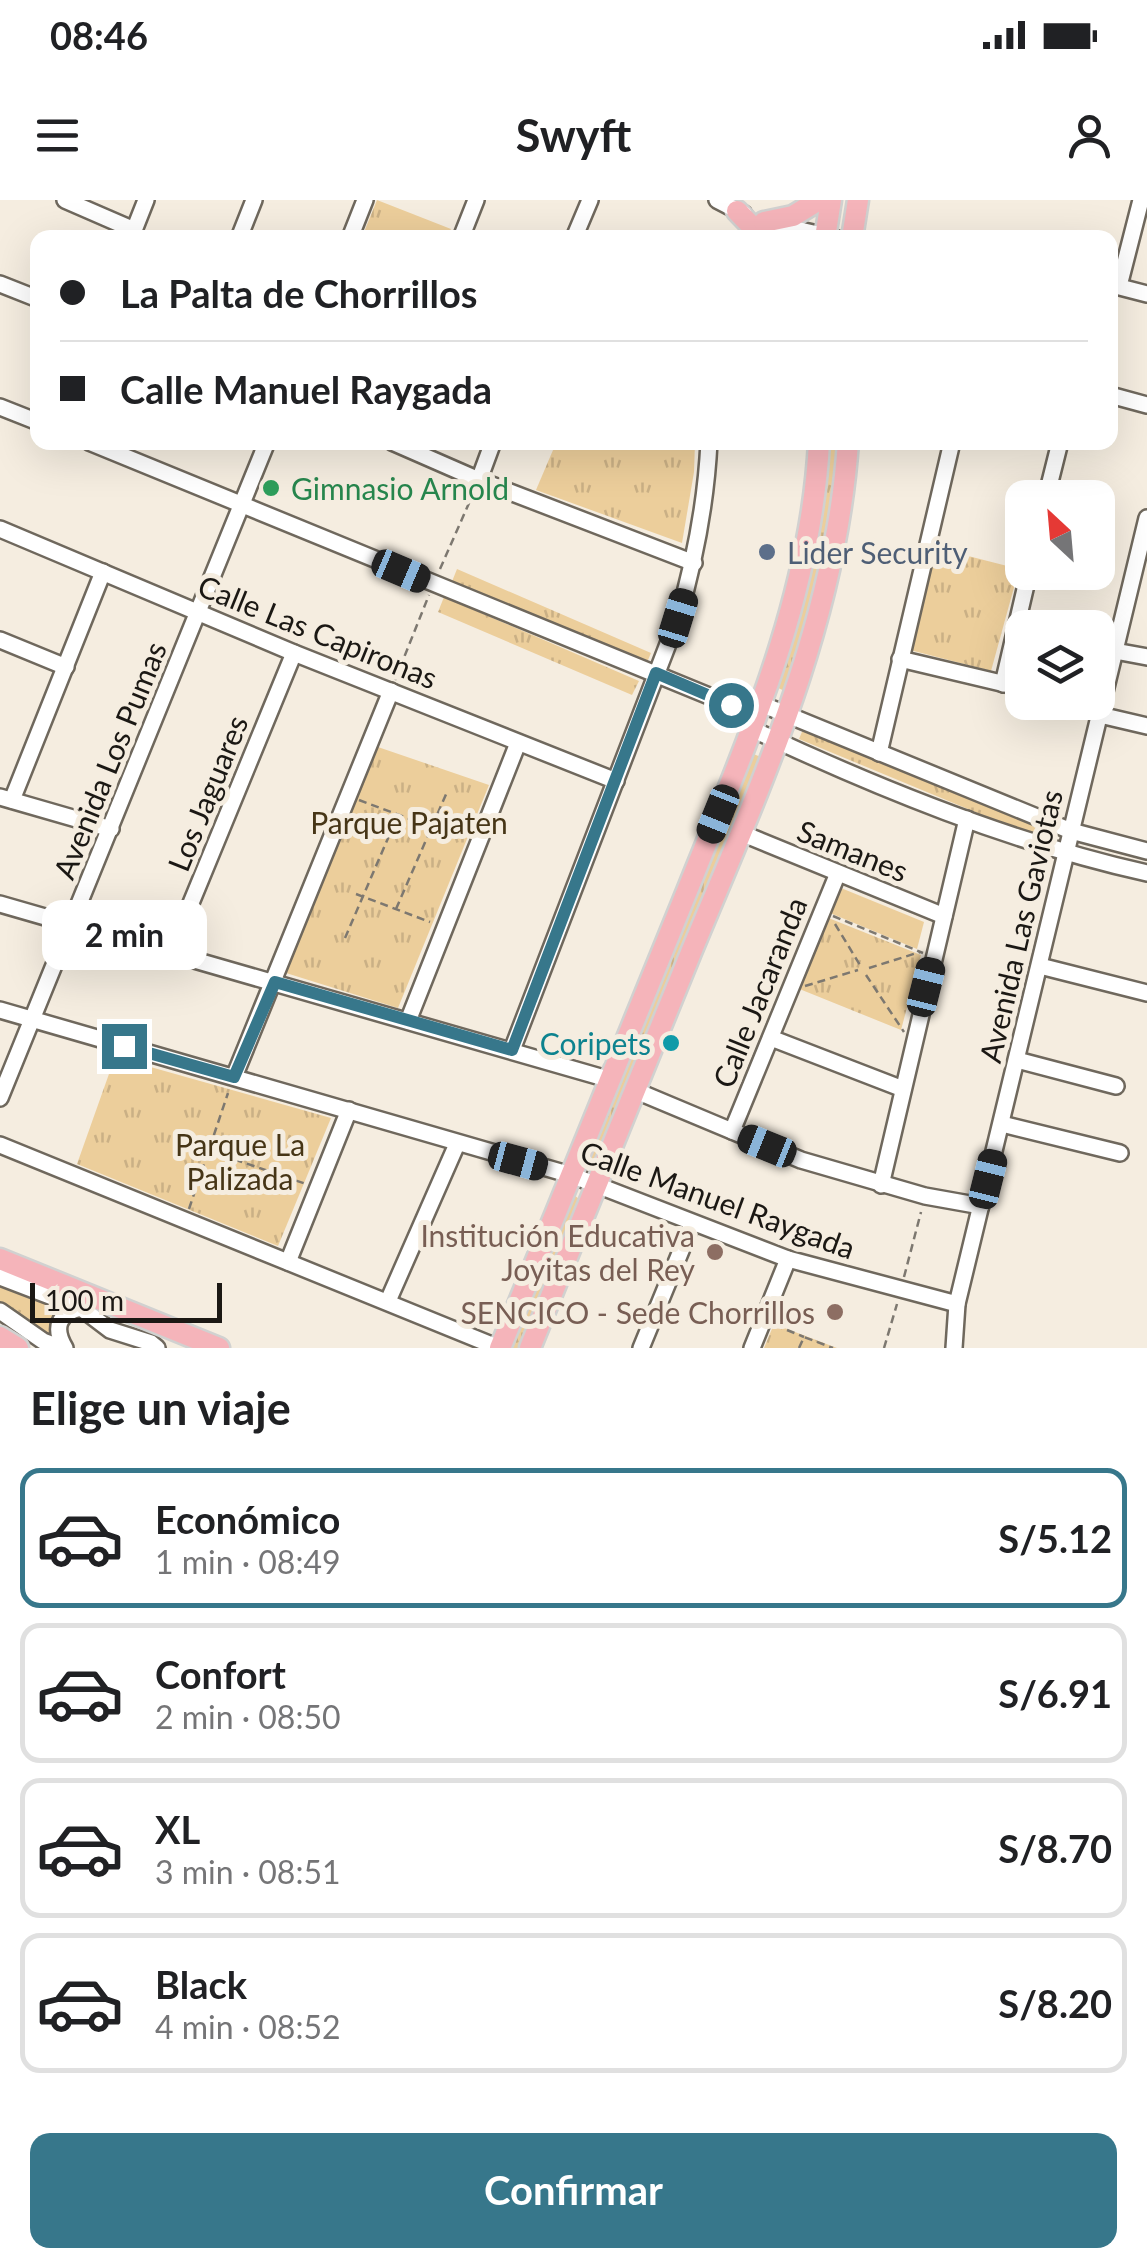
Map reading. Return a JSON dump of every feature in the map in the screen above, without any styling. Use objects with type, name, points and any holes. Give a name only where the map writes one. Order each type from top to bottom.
[{"type":"main road","points":[[737,211],[764,230],[819,200]]},
{"type":"main road","points":[[829,230],[831,200]]},
{"type":"main road","points":[[853,230],[858,200]]},
{"type":"main road","points":[[499,1348],[762,704],[798,589],[818,450]]},
{"type":"main road","points":[[530,1348],[778,742],[810,649],[827,582],[847,450]]},
{"type":"main road","points":[[0,1259],[220,1348]]},
{"type":"street","points":[[65,200],[125,230]]},
{"type":"street","points":[[135,230],[146,200]]},
{"type":"street","points":[[241,230],[254,200]]},
{"type":"street","points":[[353,230],[365,200]]},
{"type":"street","points":[[464,230],[476,200]]},
{"type":"street","points":[[577,230],[590,200]]},
{"type":"street","points":[[717,200],[737,211]]},
{"type":"street","points":[[1118,275],[1141,200]]},
{"type":"street","points":[[0,284],[30,297]]},
{"type":"street","points":[[1118,286],[1147,294]]},
{"type":"street","points":[[1118,397],[1147,405]]},
{"type":"street","points":[[0,407],[30,419]]},
{"type":"street","points":[[108,450],[731,705],[762,704],[1070,832],[1147,852]]},
{"type":"street","name":"Avenida Los Pumas","points":[[0,1098],[264,450]]},
{"type":"street","points":[[410,450],[694,562]]},
{"type":"street","points":[[478,480],[490,450]]},
{"type":"street","points":[[512,1050],[656,673],[694,562],[705,501],[708,450]]},
{"type":"street","points":[[879,753],[950,450]]},
{"type":"street","points":[[1050,480],[1058,450]]},
{"type":"street","name":"Avenida Las Gaviotas","points":[[1115,651],[1147,518]]},
{"type":"street","name":"Calle Las Capironas","points":[[0,529],[294,653],[616,780]]},
{"type":"street","points":[[103,572],[66,667],[6,799],[112,829]]},
{"type":"street","points":[[900,660],[1003,684],[1024,590]]},
{"type":"street","points":[[0,640],[66,667]]},
{"type":"street","points":[[1115,651],[1147,658]]},
{"type":"street","name":"Los Jaguares","points":[[170,954],[294,653]]},
{"type":"street","points":[[234,1077],[391,691]]},
{"type":"street","points":[[731,705],[752,730],[967,819],[1065,854],[1147,873]]},
{"type":"street","points":[[1115,716],[1147,726]]},
{"type":"street","name":"Avenida Las Gaviotas","points":[[954,1348],[957,1304],[1099,720]]},
{"type":"street","points":[[408,1020],[518,743]]},
{"type":"street","points":[[881,1184],[915,1034],[927,955],[944,916],[967,819]]},
{"type":"street","name":"Samanes","points":[[741,833],[944,916]]},
{"type":"street","name":"Calle Jacaranda","points":[[732,1131],[838,873]]},
{"type":"street","points":[[0,904],[610,1080]]},
{"type":"street","points":[[1040,966],[1147,994]]},
{"type":"street","name":"Calle Manuel Raygada","points":[[0,1010],[571,1175],[788,1260],[957,1304]]},
{"type":"street","points":[[771,1038],[903,1089]]},
{"type":"street","points":[[1017,1060],[1116,1086]]},
{"type":"street","points":[[634,1090],[801,1160],[926,1196],[981,1206]]},
{"type":"street","points":[[288,1262],[350,1110]]},
{"type":"street","points":[[1002,1124],[1120,1154]]},
{"type":"street","points":[[0,1144],[499,1348]]},
{"type":"street","points":[[388,1301],[457,1144]]},
{"type":"street","points":[[641,1348],[692,1224]]},
{"type":"street","points":[[752,1348],[788,1260]]},
{"type":"street","points":[[0,1277],[81,1308],[118,1332],[157,1348]]},
{"type":"street","points":[[63,1348],[58,1335],[60,1320],[81,1308]]},
{"type":"street","points":[[0,1311],[43,1341],[63,1348]]},
{"type":"street","points":[[118,1332],[162,1325]]},
{"type":"path","points":[[391,691],[478,480]]},
{"type":"path","points":[[396,909],[447,792]]},
{"type":"path","points":[[348,796],[432,828]]},
{"type":"path","points":[[346,938],[398,815]]},
{"type":"path","points":[[356,894],[444,928]]},
{"type":"path","points":[[790,990],[859,968],[828,914],[927,955]]},
{"type":"path","points":[[869,968],[927,955]]},
{"type":"path","points":[[866,975],[902,1032],[915,1034]]},
{"type":"path","points":[[186,1220],[234,1077]]},
{"type":"path","points":[[208,1150],[318,1188]]},
{"type":"path","points":[[884,1348],[926,1196]]},
{"type":"path","points":[[771,1323],[832,1348]]},
{"type":"path","points":[[799,1348],[804,1338]]},
{"type":"green space","points":[[377,200],[451,229],[450,230],[365,230]]},
{"type":"green space","points":[[553,450],[695,450],[682,543],[536,490]]},
{"type":"green space","points":[[824,450],[840,450],[832,524],[789,693],[774,686]]},
{"type":"green space","points":[[937,548],[1005,565],[1005,590],[1013,590],[991,671],[910,650]]},
{"type":"green space","points":[[457,569],[651,653],[645,667],[451,584]]},
{"type":"green space","points":[[444,597],[639,681],[632,695],[438,612]]},
{"type":"green space","points":[[804,727],[1043,830],[1040,839],[799,739]]},
{"type":"green space","name":"Parque Pajaten","points":[[375,746],[489,785],[398,1008],[286,973]]},
{"type":"green space","points":[[749,752],[763,758],[597,1169],[583,1162]]},
{"type":"green space","points":[[841,888],[924,922],[917,949],[830,913]]},
{"type":"green space","points":[[826,917],[921,955],[901,1030],[797,988]]},
{"type":"green space","name":"Parque La Palizada","points":[[115,1057],[331,1118],[278,1246],[77,1164]]},
{"type":"green space","points":[[571,1192],[581,1201],[523,1348],[506,1348]]},
{"type":"green space","points":[[0,1284],[59,1307],[51,1339],[0,1302]]},
{"type":"green space","points":[[774,1324],[837,1348],[764,1348]]},
{"type":"place","name":"Gimnasio Arnold","points":[[271,488]]},
{"type":"place","name":"Lider Security","points":[[767,552]]},
{"type":"place","name":"Coripets","points":[[671,1043]]},
{"type":"place","name":"Institución Educativa Joyitas del Rey","points":[[715,1252]]},
{"type":"place","name":"SENCICO - Sede Chorrillos","points":[[835,1312]]},
{"type":"route","points":[[124,1046],[234,1077],[275,982],[512,1050],[656,673],[731,705]]}]
